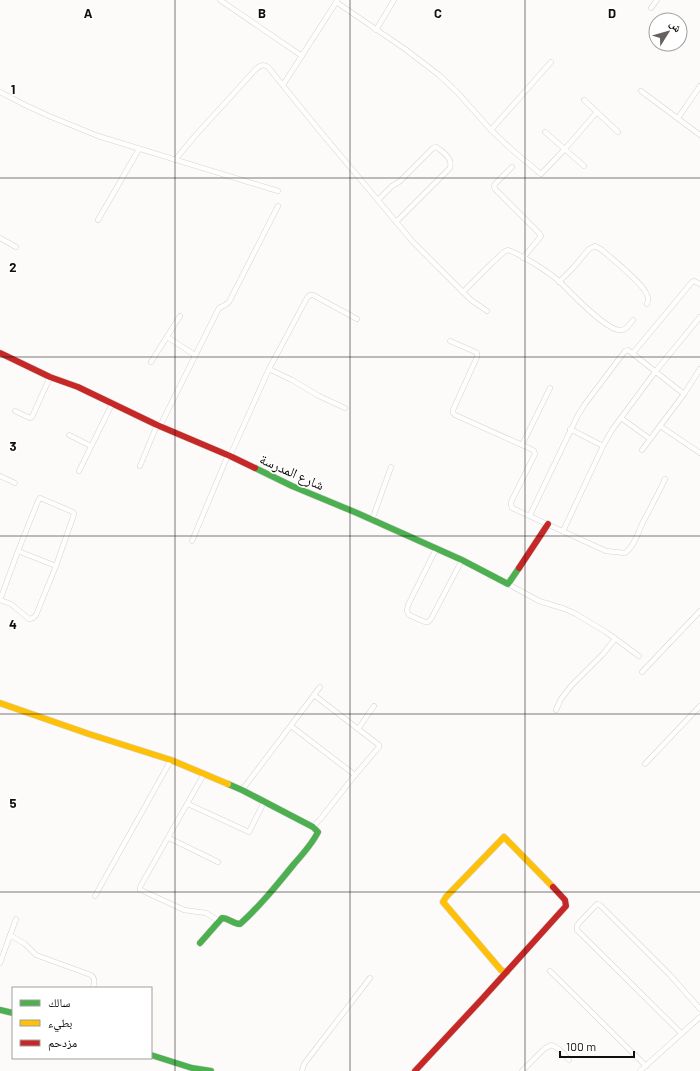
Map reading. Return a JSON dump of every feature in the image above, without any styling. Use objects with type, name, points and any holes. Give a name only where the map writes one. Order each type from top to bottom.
[{"type":"street","points":[[220,0],[302,56]]},
{"type":"street","points":[[376,30],[394,0]]},
{"type":"street","points":[[651,8],[657,0]]},
{"type":"street","points":[[283,85],[337,1],[439,75],[457,92],[491,130],[541,174],[597,112]]},
{"type":"street","points":[[491,130],[551,62]]},
{"type":"street","points":[[175,160],[198,132],[258,67],[265,65],[413,242],[471,300],[487,311]]},
{"type":"street","points":[[678,118],[700,86]]},
{"type":"street","points":[[641,91],[700,135]]},
{"type":"street","points":[[0,93],[74,127],[98,136],[278,191]]},
{"type":"street","points":[[584,100],[618,132]]},
{"type":"street","points":[[545,132],[584,166]]},
{"type":"street","points":[[378,200],[392,186],[399,182],[433,148],[436,147],[446,156],[450,161],[450,168],[396,222]]},
{"type":"street","points":[[98,220],[139,149]]},
{"type":"street","points":[[512,167],[495,184],[495,189],[540,233],[541,236],[523,258]]},
{"type":"street","points":[[140,466],[219,308],[225,306],[229,302],[278,206]]},
{"type":"street","points":[[0,239],[16,246]]},
{"type":"street","points":[[559,282],[573,268],[589,248],[596,246],[639,284],[647,294],[647,304]]},
{"type":"street","points":[[463,292],[504,252],[508,250],[546,272],[611,327],[620,330],[625,329],[633,320]]},
{"type":"street","points":[[632,354],[692,282],[694,281],[700,284]]},
{"type":"street","points":[[192,541],[269,369],[310,295],[313,295],[357,319]]},
{"type":"street","points":[[151,362],[180,316]]},
{"type":"street","points":[[563,531],[612,430],[655,372],[700,318]]},
{"type":"street","points":[[167,337],[195,355]]},
{"type":"street","points":[[450,341],[477,354],[477,357],[452,410],[453,413],[534,451],[535,454],[511,502],[512,508],[606,551],[625,553],[633,544],[642,523],[665,479]]},
{"type":"street","points":[[530,515],[570,429],[585,404],[623,354],[628,350],[684,394]]},
{"type":"street","name":"شارع المدرسة","points":[[0,353],[50,377],[78,387],[159,426],[229,456],[292,486],[462,560],[508,584]]},
{"type":"street","points":[[269,369],[292,380],[318,396],[345,408]]},
{"type":"street","points":[[642,450],[684,394],[700,369]]},
{"type":"street","points":[[15,411],[30,418],[32,417],[50,377]]},
{"type":"street","points":[[522,445],[550,388]]},
{"type":"street","points":[[79,471],[112,404]]},
{"type":"street","points":[[621,418],[650,440]]},
{"type":"street","points":[[660,426],[700,453]]},
{"type":"street","points":[[570,429],[603,446]]},
{"type":"street","points":[[69,434],[91,446]]},
{"type":"street","points":[[372,520],[391,467]]},
{"type":"street","points":[[0,476],[15,483]]},
{"type":"street","points":[[40,498],[74,513],[56,566],[36,615],[29,619],[11,604],[0,600],[18,551],[40,498]]},
{"type":"street","points":[[548,524],[508,584],[540,601],[576,614],[606,632],[639,656]]},
{"type":"street","points":[[436,549],[408,605],[407,611],[409,614],[425,622],[428,622],[431,619],[462,560]]},
{"type":"street","points":[[18,551],[56,566]]},
{"type":"street","points":[[642,672],[700,611]]},
{"type":"street","points":[[556,710],[561,699],[571,686],[603,654],[615,639]]},
{"type":"street","points":[[242,790],[320,687]]},
{"type":"street","points":[[313,827],[379,747],[379,745],[314,695]]},
{"type":"street","points":[[0,703],[89,734],[171,760],[242,790],[317,830],[318,832],[314,840],[252,913],[240,924],[222,918],[200,943]]},
{"type":"street","points":[[358,729],[374,706]]},
{"type":"street","points":[[646,764],[700,706]]},
{"type":"street","points":[[291,726],[355,775]]},
{"type":"street","points":[[95,896],[171,760]]},
{"type":"street","points":[[204,774],[140,887],[140,890],[184,910],[206,913],[219,921]]},
{"type":"street","points":[[188,804],[249,832],[264,802]]},
{"type":"street","points":[[416,1071],[507,972],[566,906],[565,900],[504,837],[446,897],[443,902],[501,970],[507,972]]},
{"type":"street","points":[[169,838],[218,862]]},
{"type":"street","points":[[681,1034],[577,930],[579,923],[597,904],[600,905],[670,975],[700,1008]]},
{"type":"street","points":[[0,963],[16,919]]},
{"type":"street","points":[[10,935],[25,944],[36,955],[91,975],[94,977],[93,987]]},
{"type":"street","points":[[550,971],[646,1066]]},
{"type":"street","points":[[302,1071],[304,1064],[370,978]]},
{"type":"street","points":[[0,1010],[12,1013]]},
{"type":"street","points":[[640,1071],[700,1017]]},
{"type":"street","points":[[522,1071],[544,1049],[551,1045],[555,1046],[569,1060]]},
{"type":"street","points":[[152,1055],[192,1068],[211,1071]]},
{"type":"traffic: fast","points":[[255,468],[292,486],[462,560],[508,584],[519,568]]},
{"type":"traffic: fast","points":[[200,943],[222,918],[240,924],[268,895],[304,853],[318,832],[313,827],[228,784]]},
{"type":"traffic: fast","points":[[0,1010],[12,1013]]},
{"type":"traffic: fast","points":[[152,1055],[192,1068],[211,1071]]},
{"type":"traffic: slow","points":[[0,703],[89,734],[171,760],[228,784]]},
{"type":"traffic: slow","points":[[507,972],[501,970],[443,902],[446,897],[504,837],[553,887]]},
{"type":"traffic: jam","points":[[0,353],[50,377],[78,387],[157,425],[255,468]]},
{"type":"traffic: jam","points":[[519,568],[548,524]]},
{"type":"traffic: jam","points":[[415,1071],[566,906],[565,900],[553,887]]}]
